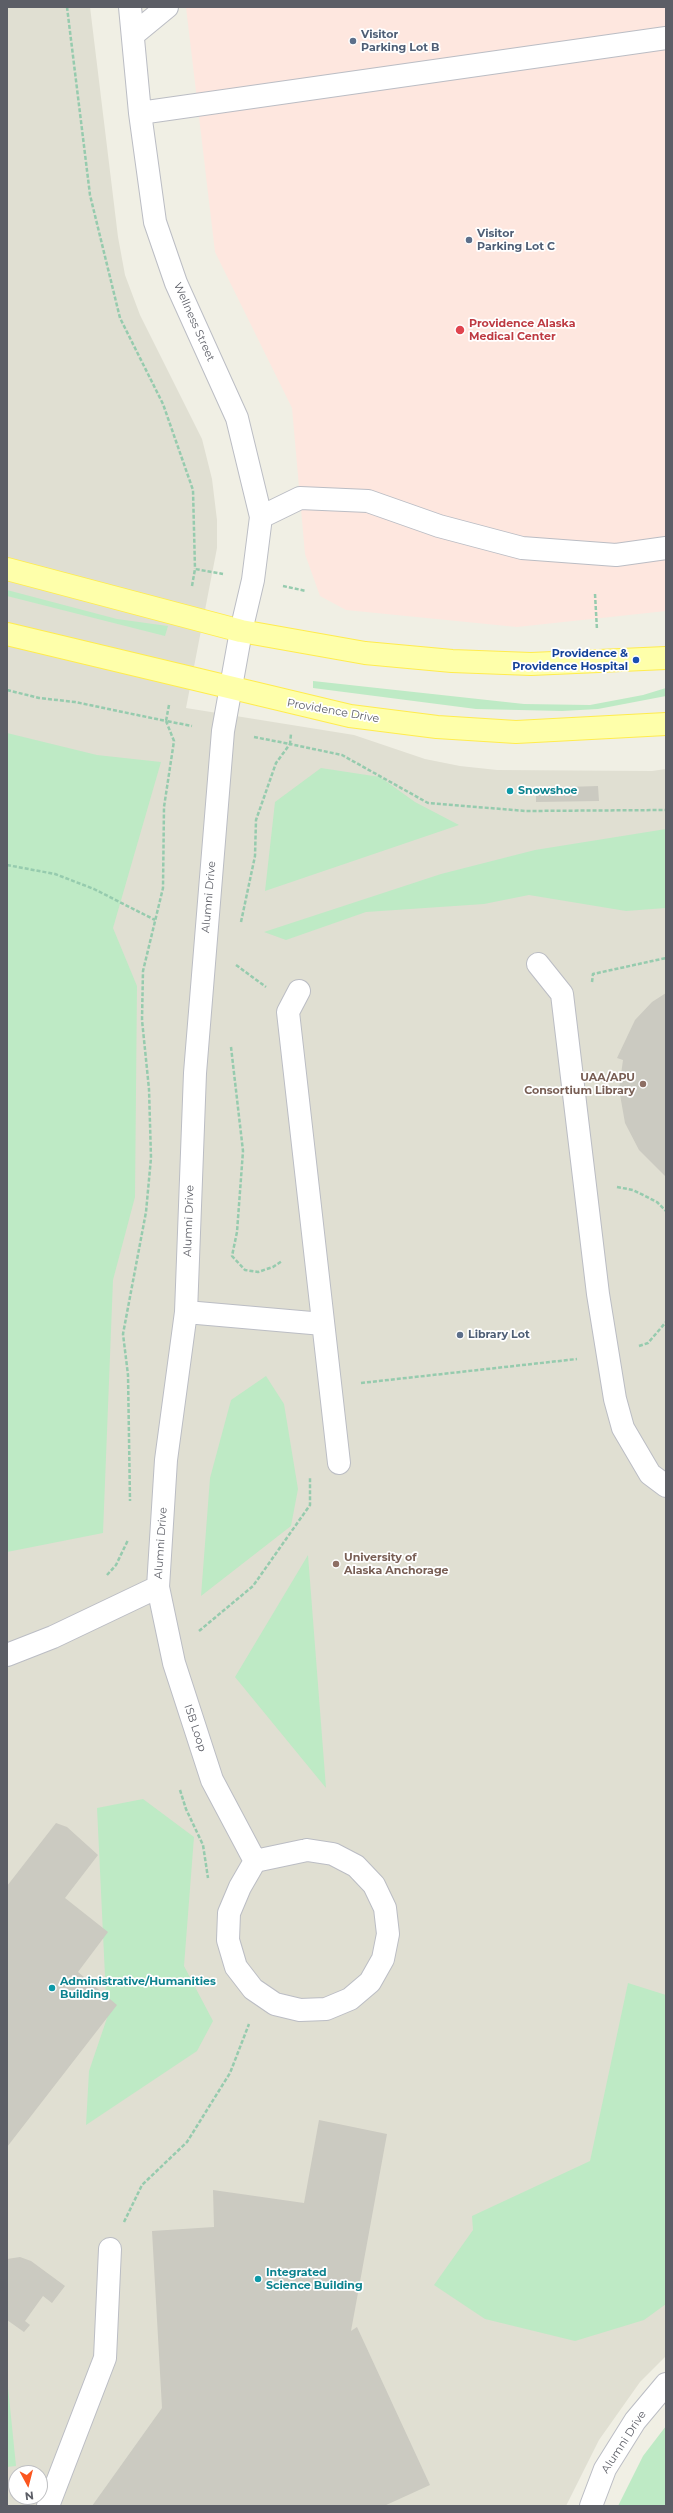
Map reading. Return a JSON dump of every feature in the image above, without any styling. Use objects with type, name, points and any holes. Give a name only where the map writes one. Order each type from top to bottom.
[{"type":"main road","points":[[7,569],[241,631],[365,653],[452,661],[531,664],[666,658]]},
{"type":"main road","name":"Providence Drive","points":[[7,634],[350,716],[437,727],[516,732],[666,724]]},
{"type":"street","name":"Wellness Street","points":[[130,7],[140,112],[155,222],[176,283],[238,418],[261,517],[253,580],[241,631]]},
{"type":"street","points":[[133,35],[167,7]]},
{"type":"street","points":[[140,112],[666,38]]},
{"type":"street","points":[[261,517],[300,498],[368,501],[439,526],[522,548],[616,555],[666,548]]},
{"type":"street","name":"Alumni Drive","points":[[7,1654],[53,1636],[158,1586],[166,1460],[186,1312],[195,1073],[223,731],[232,689],[241,631]]},
{"type":"street","points":[[538,964],[562,994],[598,1294],[615,1399],[623,1428],[650,1474],[666,1486]]},
{"type":"street","points":[[295,998],[288,1012],[339,1463]]},
{"type":"street","points":[[186,1312],[323,1324]]},
{"type":"street","name":"ISB Loop","points":[[158,1586],[174,1663],[212,1780],[255,1861]]},
{"type":"street","points":[[307,1850],[333,1854],[356,1866],[374,1885],[385,1908],[388,1934],[383,1959],[370,1982],[350,1999],[326,2009],[300,2010],[275,2004],[253,1989],[236,1967],[228,1940],[229,1913],[240,1887],[255,1861],[307,1850]]},
{"type":"street","points":[[48,2506],[105,2358],[110,2249]]},
{"type":"street","name":"Alumni Drive","points":[[591,2506],[605,2469],[635,2421],[666,2384]]},
{"type":"path","points":[[67,7],[90,195],[120,318],[163,404],[193,490],[195,569]]},
{"type":"path","points":[[595,594],[597,632]]},
{"type":"path","points":[[7,690],[38,698],[75,702],[166,720],[174,741],[164,806],[163,888],[143,971],[142,1013],[150,1089],[151,1158],[146,1212],[123,1334],[128,1390],[130,1506]]},
{"type":"path","points":[[240,924],[255,856],[256,820],[276,763],[290,744],[342,754],[428,804],[526,811],[666,810]]},
{"type":"path","points":[[7,865],[55,874],[94,888],[155,920]]},
{"type":"path","points":[[591,987],[593,974],[666,958]]},
{"type":"path","points":[[231,969],[232,962],[295,998]]},
{"type":"path","points":[[230,1039],[240,1109],[243,1151],[237,1232],[232,1256],[245,1270],[258,1272],[269,1269],[282,1261]]},
{"type":"path","points":[[614,1194],[613,1186],[633,1190],[656,1202],[666,1211]]},
{"type":"path","points":[[333,1406],[358,1383],[579,1358],[648,1344],[666,1322]]},
{"type":"path","points":[[198,1632],[252,1586],[262,1574],[310,1505],[310,1474]]},
{"type":"path","points":[[103,1580],[116,1565],[129,1538]]},
{"type":"path","points":[[207,1886],[208,1878]]},
{"type":"path","points":[[110,2249],[142,2185],[187,2142],[230,2073],[249,2025],[243,2020]]},
{"type":"shaded area","name":"University of Alaska Anchorage","points":[[7,7],[90,7],[118,237],[125,275],[140,315],[202,439],[212,479],[217,520],[217,548],[186,708],[354,735],[425,759],[460,766],[497,770],[652,771],[666,769],[666,2356],[640,2382],[599,2440],[566,2506],[7,2506]]},
{"type":"shaded area","name":"Providence Alaska Medical Center","points":[[186,7],[666,7],[666,611],[517,627],[346,610],[320,596],[305,554],[292,408],[215,252]]},
{"type":"green space","points":[[7,590],[117,619],[168,626],[165,636],[7,596]]},
{"type":"green space","points":[[313,681],[524,704],[590,705],[643,695],[666,688],[666,696],[598,709],[562,711],[476,709],[313,688]]},
{"type":"green space","points":[[7,733],[97,755],[161,762],[113,928],[137,986],[135,1197],[113,1280],[103,1533],[7,1552]]},
{"type":"green space","points":[[321,768],[380,777],[415,802],[459,825],[265,891],[275,802]]},
{"type":"green space","points":[[666,829],[666,908],[626,911],[529,895],[484,904],[366,912],[286,940],[264,932],[441,874],[535,850]]},
{"type":"green space","points":[[266,1376],[284,1404],[298,1489],[291,1526],[201,1596],[210,1478],[231,1400]]},
{"type":"green space","points":[[308,1555],[326,1788],[235,1677]]},
{"type":"green space","points":[[143,1799],[194,1837],[184,1966],[213,2021],[197,2051],[86,2125],[89,2071],[107,2018],[97,1808]]},
{"type":"green space","points":[[628,1983],[666,1995],[666,2304],[644,2320],[575,2341],[485,2319],[434,2285],[473,2230],[472,2216],[590,2161]]},
{"type":"green space","points":[[7,2377],[16,2465],[8,2465],[7,2467]]},
{"type":"green space","points":[[666,2426],[666,2506],[618,2506],[643,2456]]},
{"type":"building","points":[[598,786],[599,801],[536,802],[536,788]]},
{"type":"building","name":"UAA/APU Consortium Library","points":[[666,993],[666,1177],[639,1150],[625,1123],[619,1089],[623,1060],[617,1058],[635,1020],[652,1002]]},
{"type":"building","name":"Administrative/Humanities Building","points":[[56,1823],[67,1827],[98,1855],[65,1898],[108,1932],[78,1972],[117,2005],[7,2147],[7,1886]]},
{"type":"building","name":"Integrated Science Building","points":[[319,2120],[387,2134],[351,2331],[357,2327],[430,2485],[384,2506],[92,2506],[162,2408],[152,2231],[214,2227],[213,2190],[304,2203]]},
{"type":"building","points":[[20,2257],[31,2261],[65,2286],[52,2303],[43,2296],[25,2321],[30,2325],[24,2332],[7,2320],[7,2259]]},
{"type":"place","name":"Visitor Parking Lot B","points":[[353,41]]},
{"type":"place","name":"Visitor Parking Lot C","points":[[469,240]]},
{"type":"place","name":"Providence Alaska Medical Center","points":[[460,330]]},
{"type":"place","name":"Providence & Providence Hospital","points":[[636,660]]},
{"type":"place","name":"Snowshoe","points":[[510,791]]},
{"type":"place","name":"UAA/APU Consortium Library","points":[[643,1084]]},
{"type":"place","name":"Library Lot","points":[[460,1335]]},
{"type":"place","name":"University of Alaska Anchorage","points":[[336,1564]]},
{"type":"place","name":"Administrative/Humanities Building","points":[[52,1988]]},
{"type":"place","name":"Integrated Science Building","points":[[258,2279]]}]
